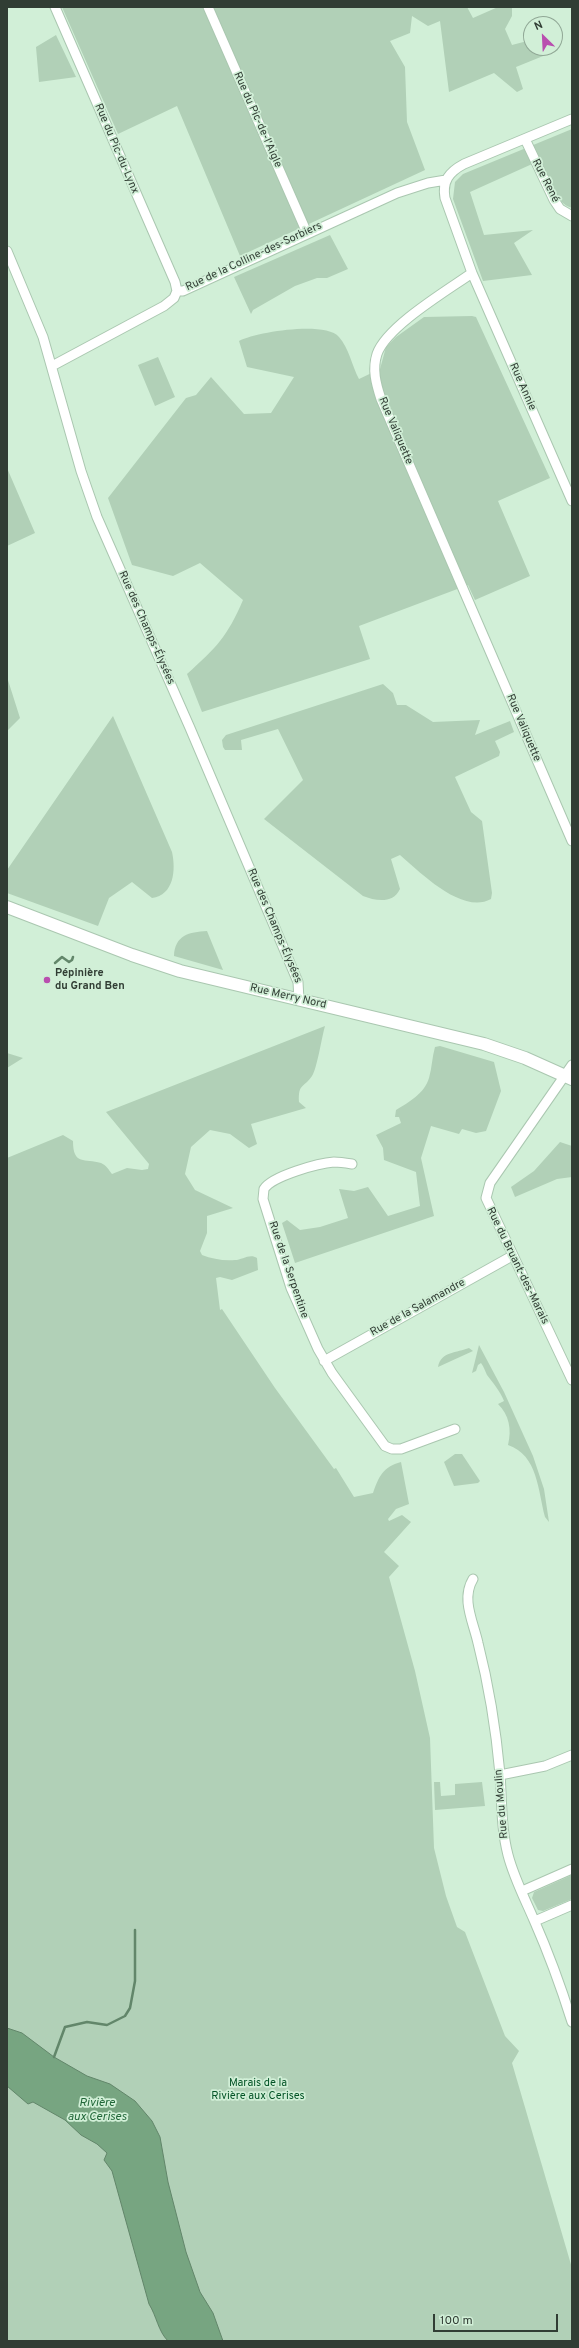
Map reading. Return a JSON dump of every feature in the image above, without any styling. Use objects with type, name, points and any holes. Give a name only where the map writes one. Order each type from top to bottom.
[{"type":"main road","name":"Rue Merry Nord","points":[[7,907],[155,963],[299,1000],[484,1044],[570,1073]]},
{"type":"street","name":"Rue du Pic-du-Lynx","points":[[55,7],[175,282],[177,291]]},
{"type":"street","name":"Rue du Pic-de-l'Aigle","points":[[208,7],[307,233]]},
{"type":"street","points":[[472,272],[445,198],[446,180],[457,167],[572,119]]},
{"type":"street","name":"Rue René","points":[[525,139],[554,200],[560,209],[572,216]]},
{"type":"street","name":"Rue de la Colline-des-Sorbiers","points":[[52,366],[164,306],[174,298],[177,291],[182,291],[397,193],[428,183],[446,180]]},
{"type":"street","name":"Rue des Champs-Élysées","points":[[7,251],[43,337],[83,478],[97,517],[190,728],[298,982],[299,1000]]},
{"type":"street","name":"Rue Annie","points":[[472,272],[572,501]]},
{"type":"street","name":"Rue Valiquette","points":[[472,272],[404,323],[387,338],[377,354],[376,381],[388,413],[572,842]]},
{"type":"street","name":"Rue du Bruant-des-Marais","points":[[570,1073],[488,1187],[487,1203],[572,1380]]},
{"type":"street","name":"Rue de la Serpentine","points":[[352,1164],[334,1162],[320,1165],[272,1181],[263,1192],[264,1203],[294,1294],[324,1361],[382,1443],[388,1448],[401,1449],[455,1429]]},
{"type":"street","name":"Rue de la Salamandre","points":[[324,1361],[512,1256]]},
{"type":"street","name":"Rue du Moulin","points":[[473,1579],[468,1589],[467,1600],[487,1683],[500,1775],[504,1837],[511,1864],[556,1973],[572,2020]]},
{"type":"street","points":[[500,1775],[545,1766],[572,1755]]},
{"type":"street","points":[[522,1891],[572,1869]]},
{"type":"street","points":[[535,1921],[572,1905]]},
{"type":"green space","points":[[62,7],[467,7],[473,18],[498,7],[512,7],[512,16],[505,29],[512,45],[523,42],[523,56],[543,56],[516,67],[523,89],[517,92],[494,73],[449,92],[440,21],[428,26],[412,16],[410,33],[390,41],[405,67],[407,122],[425,170],[240,256],[177,106],[118,134]]},
{"type":"green space","points":[[56,35],[76,77],[39,82],[36,47]]},
{"type":"green space","points":[[572,129],[572,208],[561,201],[556,195],[541,160],[470,192],[484,235],[533,230],[514,243],[532,275],[483,281],[453,199],[455,182],[463,174]]},
{"type":"green space","points":[[330,235],[348,269],[327,278],[317,278],[295,286],[253,310],[251,314],[234,277]]},
{"type":"green space","points":[[424,317],[476,317],[550,478],[498,501],[530,576],[475,600],[468,585],[359,626],[370,659],[202,712],[187,674],[220,641],[232,623],[243,600],[200,563],[173,576],[132,565],[108,498],[186,398],[196,395],[211,377],[244,414],[271,413],[294,377],[247,367],[239,341],[260,334],[290,330],[306,329],[331,332],[339,337],[345,346],[359,379],[380,369],[386,347],[396,337]]},
{"type":"green space","points":[[158,357],[175,397],[155,406],[138,365]]},
{"type":"green space","points":[[7,468],[35,533],[7,546]]},
{"type":"green space","points":[[7,677],[20,718],[7,731]]},
{"type":"green space","points":[[383,684],[393,693],[397,705],[406,705],[433,722],[480,720],[475,735],[510,721],[514,732],[495,741],[500,752],[499,756],[455,777],[471,812],[482,821],[492,893],[491,899],[480,902],[467,901],[455,897],[430,881],[400,855],[391,859],[400,889],[397,894],[384,900],[363,896],[264,819],[303,780],[278,729],[241,740],[242,750],[225,750],[223,747],[222,740],[226,735]]},
{"type":"green space","points":[[113,716],[172,852],[174,866],[172,881],[169,887],[159,896],[152,898],[132,882],[109,898],[98,926],[7,893],[7,870]]},
{"type":"green space","points":[[207,931],[223,970],[174,956],[177,943],[180,939],[194,932]]},
{"type":"green space","name":"Marais de la Rivière aux Cerises","points":[[325,1026],[314,1072],[299,1092],[299,1102],[306,1108],[251,1124],[257,1144],[249,1148],[230,1134],[210,1130],[191,1147],[185,1174],[195,1190],[233,1208],[207,1216],[207,1233],[200,1251],[202,1255],[214,1259],[227,1260],[238,1260],[252,1256],[257,1258],[258,1270],[232,1280],[220,1277],[216,1278],[220,1310],[222,1309],[275,1388],[334,1469],[336,1468],[354,1497],[373,1493],[382,1473],[395,1464],[401,1462],[409,1504],[396,1509],[388,1519],[389,1521],[402,1515],[411,1522],[384,1552],[399,1566],[389,1577],[415,1671],[430,1738],[434,1848],[446,1896],[457,1927],[465,1932],[505,2036],[519,2051],[512,2063],[572,2268],[572,2341],[7,2341],[7,1158],[63,1135],[73,1141],[75,1154],[78,1158],[81,1160],[101,1163],[106,1166],[112,1174],[127,1168],[142,1170],[148,1169],[149,1164],[106,1112]]},
{"type":"green space","points":[[440,1046],[494,1062],[501,1091],[486,1131],[476,1133],[462,1129],[459,1134],[431,1126],[421,1158],[434,1216],[295,1263],[282,1223],[287,1220],[300,1230],[320,1227],[348,1218],[339,1189],[354,1191],[368,1187],[388,1216],[420,1206],[416,1172],[384,1160],[383,1148],[376,1135],[401,1123],[399,1117],[395,1117],[396,1110],[416,1097],[424,1089],[429,1078],[435,1047]]},
{"type":"green space","points":[[7,1053],[23,1058],[7,1068]]},
{"type":"green space","points":[[560,1142],[572,1146],[572,1177],[557,1179],[515,1197],[511,1187],[534,1171]]},
{"type":"green space","points":[[479,1345],[504,1392],[533,1456],[544,1489],[549,1522],[545,1517],[538,1485],[531,1465],[518,1450],[508,1445],[510,1433],[509,1423],[505,1413],[498,1404],[504,1401],[502,1397],[487,1375],[481,1363],[478,1365],[476,1371],[472,1373]]},
{"type":"green space","points":[[469,1348],[473,1351],[438,1367],[442,1358],[446,1355]]},
{"type":"green space","points":[[455,1454],[462,1454],[480,1481],[478,1483],[454,1486],[444,1462]]},
{"type":"green space","points":[[434,1782],[440,1782],[441,1796],[455,1795],[455,1784],[482,1782],[485,1806],[435,1810]]},
{"type":"green space","points":[[572,1875],[572,1899],[543,1911],[538,1910],[532,1898],[534,1892]]},
{"type":"water","name":"Rivière aux Cerises","points":[[7,2028],[22,2033],[54,2057],[87,2076],[110,2084],[135,2101],[152,2121],[160,2137],[168,2182],[186,2252],[200,2292],[213,2313],[223,2341],[168,2341],[165,2337],[149,2304],[112,2171],[104,2160],[107,2153],[97,2144],[81,2135],[65,2120],[33,2102],[28,2104],[7,2086]]},
{"type":"waterway","points":[[55,963],[62,957],[69,962],[73,957]]},
{"type":"waterway","points":[[54,2057],[65,2027],[87,2022],[107,2025],[125,2016],[130,2008],[135,1981],[135,1930]]},
{"type":"place","name":"Pépinière du Grand Ben","points":[[47,980]]}]
